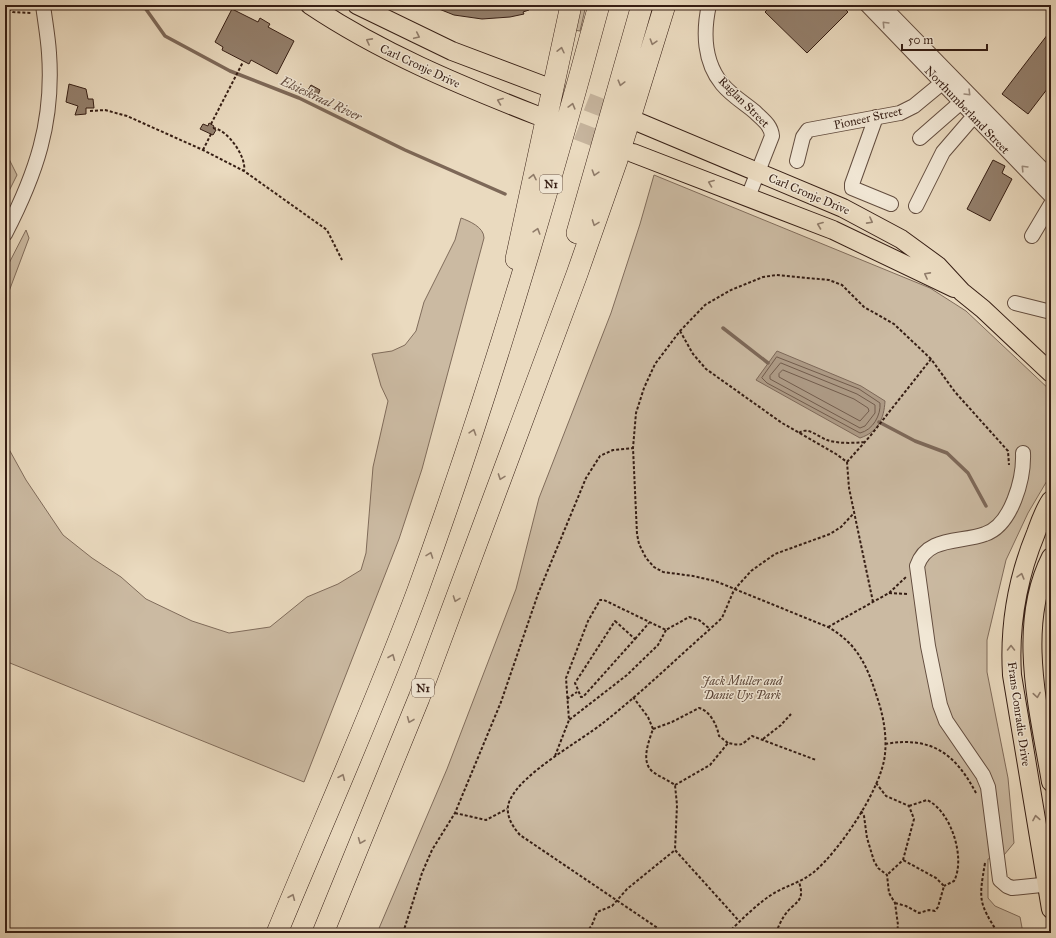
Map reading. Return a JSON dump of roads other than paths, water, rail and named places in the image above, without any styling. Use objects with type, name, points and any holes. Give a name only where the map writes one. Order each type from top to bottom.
[{"type":"highway","points":[[496,362],[519,242],[571,5]]},
{"type":"highway","name":"N1","points":[[277,933],[417,592],[458,477],[496,362],[541,217],[599,5]]},
{"type":"highway","name":"N1","points":[[323,933],[419,698],[514,440],[600,156],[642,5]]},
{"type":"highway","points":[[514,440],[577,274],[617,160],[665,5]]},
{"type":"main road","name":"Carl Cronje Drive","points":[[310,5],[356,34],[425,70],[536,115]]},
{"type":"main road","points":[[357,5],[452,51],[542,85]]},
{"type":"main road","name":"Carl Cronje Drive","points":[[638,122],[861,216],[901,239],[938,266],[962,292],[983,309],[1051,373]]},
{"type":"main road","name":"Carl Cronje Drive","points":[[633,153],[834,230],[962,292]]},
{"type":"main road","name":"Frans Conradie Drive","points":[[1051,500],[1030,548],[1019,580],[1013,614],[1010,645],[1012,675],[1049,884],[1051,909]]},
{"type":"main road","name":"Frans Conradie Drive","points":[[1051,557],[1040,588],[1034,618],[1032,652],[1035,685],[1051,782]]},
{"type":"street","name":"Raglan Street","points":[[709,5],[705,37],[707,51],[714,72],[722,85],[762,119],[771,129],[772,136],[748,197]]},
{"type":"street","name":"Northumberland Street","points":[[867,5],[1051,178]]},
{"type":"street","name":"Northumberland Street","points":[[882,5],[946,80],[960,103],[1051,196]]},
{"type":"street","points":[[5,234],[32,176],[47,124],[50,101],[50,65],[44,9]]},
{"type":"street","name":"Pioneer Street","points":[[797,161],[803,137],[808,130],[900,113],[914,106],[946,80]]},
{"type":"street","points":[[920,138],[960,103]]},
{"type":"street","points":[[916,206],[943,152],[974,116]]},
{"type":"street","points":[[876,117],[852,184],[852,188],[891,204]]},
{"type":"street","points":[[1032,236],[1051,204]]},
{"type":"street","points":[[1015,303],[1051,312]]},
{"type":"street","points":[[1023,452],[1023,462],[1015,498],[999,526],[985,534],[952,540],[934,546],[924,553],[917,566],[928,646],[940,705],[946,721],[982,775],[988,787],[1000,880],[1012,888],[1049,884]]},
{"type":"water","points":[[777,351],[861,386],[885,401],[883,414],[879,424],[871,432],[860,438],[756,380]]},
{"type":"waterway","name":"Elsieskraal River","points":[[143,5],[165,36],[230,71],[299,98],[405,150],[505,194]]},
{"type":"waterway","name":"Elsieskraal River","points":[[723,328],[768,363]]},
{"type":"waterway","name":"Elsieskraal River","points":[[879,422],[915,441],[947,453],[968,473],[986,506]]},
{"type":"tunnel","points":[[562,92],[623,116]]},
{"type":"tunnel","points":[[552,121],[616,146]]},
{"type":"park label","name":"Jack Muller and Danie Uys Park","points":[[742,688]]}]
